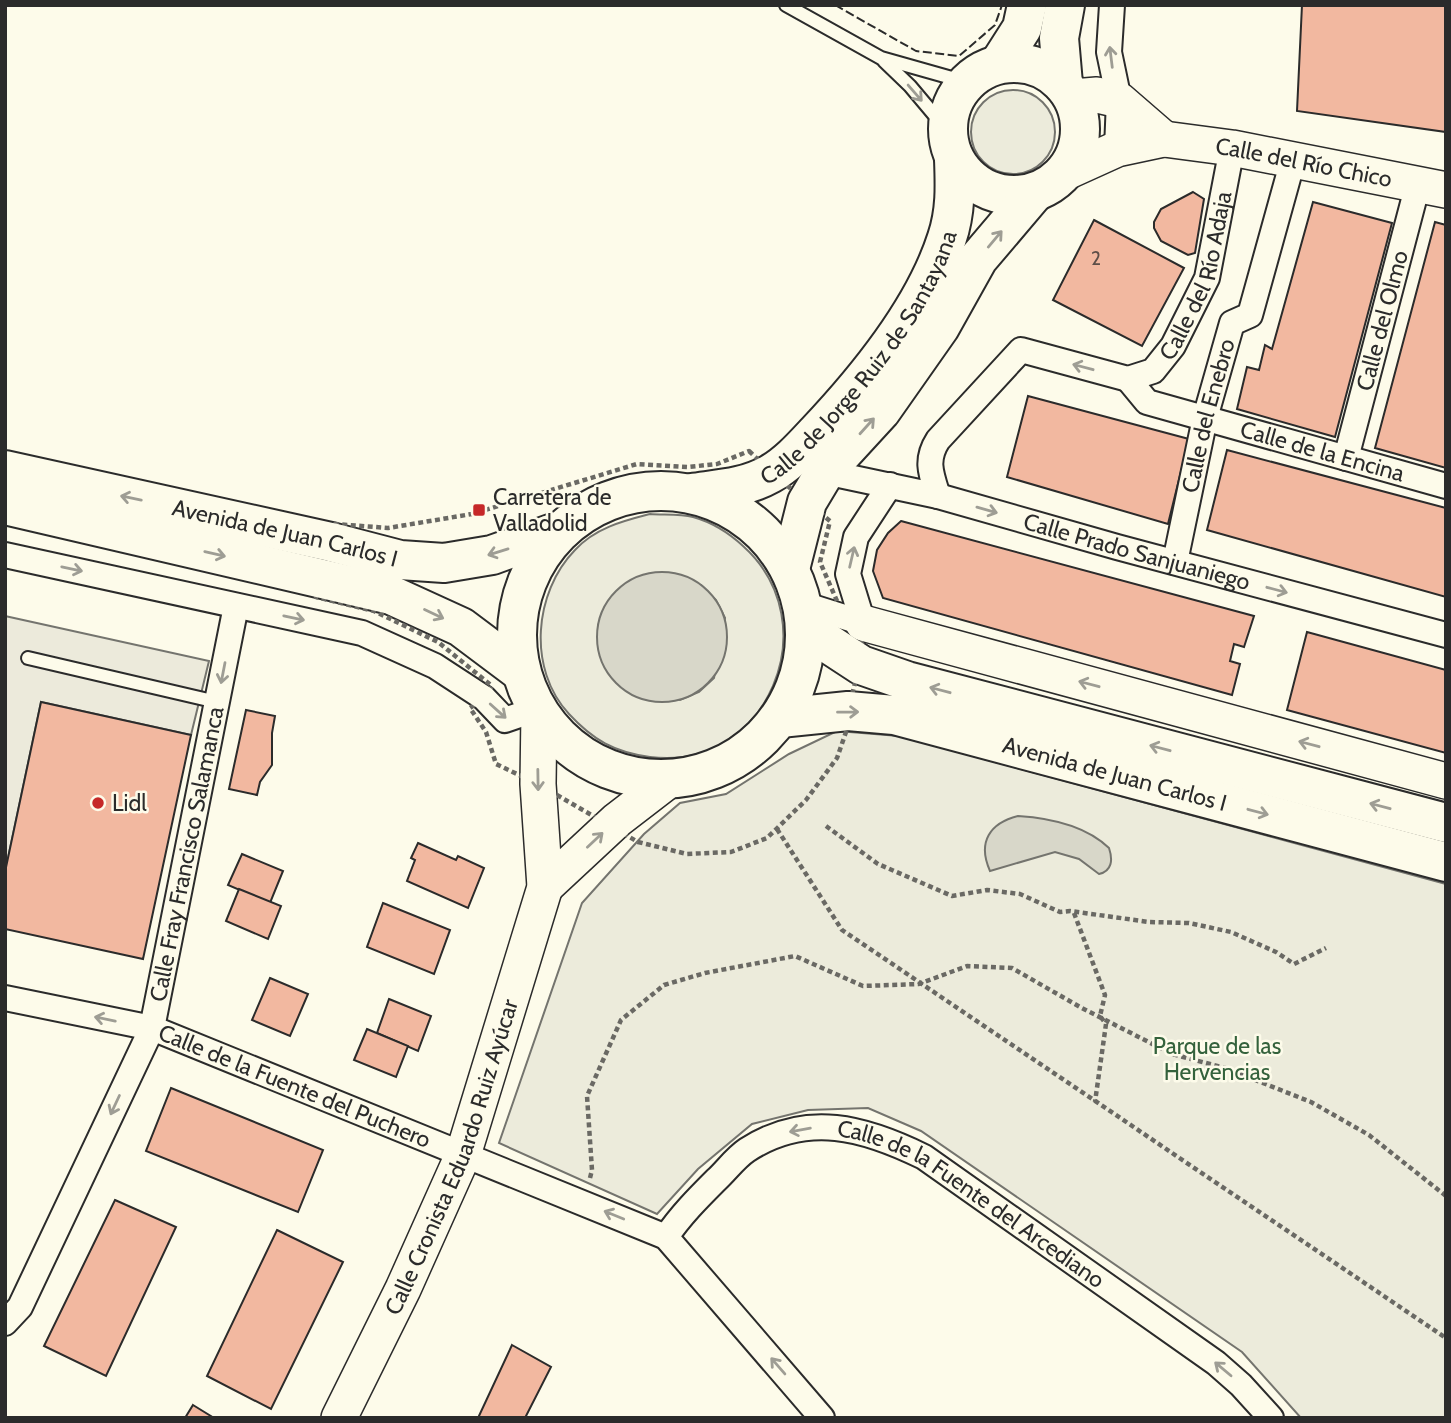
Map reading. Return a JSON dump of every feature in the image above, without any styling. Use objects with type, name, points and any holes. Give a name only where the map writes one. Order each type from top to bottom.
[{"type":"highway","points":[[999,64],[1021,28],[1027,5]]},
{"type":"highway","name":"Calle de Jorge Ruiz de Santayana","points":[[562,530],[531,571],[517,621],[522,672],[538,711],[573,750],[618,773],[669,780],[711,771],[750,750],[780,718],[800,676],[799,600],[816,487],[881,411],[940,327],[978,260],[1074,159],[1080,141],[1080,123],[1068,90],[1059,38],[1065,5]]},
{"type":"highway","points":[[966,82],[982,70],[999,64],[1022,63],[1044,70],[1068,90]]},
{"type":"highway","name":"Calle de Jorge Ruiz de Santayana","points":[[690,494],[744,486],[772,473],[800,450],[857,390],[921,297],[947,239],[956,204],[949,113],[966,82]]},
{"type":"highway","points":[[950,144],[964,174],[979,186],[1016,196],[1049,183]]},
{"type":"highway","name":"Avenida de Juan Carlos I","points":[[5,470],[331,542],[400,560],[444,563],[492,555],[562,530]]},
{"type":"highway","points":[[562,530],[600,504],[644,491],[690,494],[730,508],[765,534],[799,600]]},
{"type":"highway","name":"Avenida de Juan Carlos I","points":[[5,505],[391,595],[461,627],[522,672]]},
{"type":"highway","name":"Avenida de Juan Carlos I","points":[[799,600],[861,665],[920,684],[1446,823]]},
{"type":"highway","name":"Avenida de Juan Carlos I","points":[[780,718],[848,710],[894,715],[1446,862]]},
{"type":"street","points":[[1112,5],[1109,52],[1119,100],[1117,149]]},
{"type":"street","points":[[1068,90],[1119,100],[1164,139]]},
{"type":"street","name":"Calle del Río Chico","points":[[1049,183],[1117,149],[1164,139],[1232,148],[1432,187]]},
{"type":"street","name":"Calle del Río Adaja","points":[[1128,379],[1153,371],[1172,346],[1207,278],[1232,148]]},
{"type":"street","name":"Calle del Enebro","points":[[1175,562],[1205,418],[1232,323],[1250,315],[1293,160]]},
{"type":"street","name":"Calle del Olmo","points":[[1346,458],[1432,187]]},
{"type":"street","points":[[938,496],[929,465],[931,451],[1021,350],[1128,379]]},
{"type":"street","name":"Calle de la Encina","points":[[1128,379],[1147,402],[1446,486]]},
{"type":"street","points":[[853,620],[848,574],[856,537],[890,485]]},
{"type":"street","name":"Calle Prado Sanjuaniego","points":[[816,487],[890,485],[938,496],[1446,635]]},
{"type":"street","points":[[5,555],[362,634],[435,666],[484,698],[505,720],[538,711]]},
{"type":"street","points":[[799,600],[853,620],[1446,781]]},
{"type":"street","name":"Calle Fray Francisco Salamanca","points":[[5,1323],[20,1307],[152,1028],[236,606]]},
{"type":"street","name":"Calle Cronista Eduardo Ruiz Ayúcar","points":[[339,1418],[403,1289],[463,1156],[545,887],[538,784],[538,711]]},
{"type":"street","points":[[545,887],[611,826],[669,780]]},
{"type":"street","name":"Calle de la Fuente del Puchero","points":[[5,998],[152,1028],[667,1237],[822,1418]]},
{"type":"street","name":"Calle de la Fuente del Arcediano","points":[[667,1237],[682,1213],[745,1152],[772,1136],[801,1129],[833,1127],[864,1131],[893,1142],[936,1165],[1216,1363],[1241,1385],[1271,1418]]},
{"type":"lane","points":[[786,5],[881,58],[966,82]]},
{"type":"lane","points":[[881,58],[910,86],[950,144]]},
{"type":"lane","points":[[28,658],[217,702]]},
{"type":"path","points":[[749,451],[772,473],[816,487],[830,521],[820,562],[853,620],[864,647],[848,710],[846,732],[836,758],[806,800],[767,838],[732,852],[687,854],[638,842],[538,784],[496,764],[486,732],[470,708],[484,698],[492,685],[438,642],[374,611],[316,597],[335,524],[388,528],[472,514],[637,464],[688,467],[717,464],[749,451]]},
{"type":"path","points":[[826,826],[878,864],[952,896],[987,890],[1020,894],[1060,912],[1149,922],[1189,923],[1231,932],[1276,952],[1294,964],[1326,948]]},
{"type":"path","points":[[777,829],[842,930],[1446,1338]]},
{"type":"path","points":[[1074,912],[1105,995],[1100,1016]]},
{"type":"path","points":[[582,1203],[592,1170],[587,1096],[621,1020],[664,985],[705,973],[795,956],[863,986],[919,984],[967,967],[1012,968],[1172,1054],[1224,1068],[1311,1102],[1369,1135],[1446,1196]]},
{"type":"path","points":[[1095,1102],[1107,1024],[1100,1016]]},
{"type":"green space","points":[[1013,90],[1029,93],[1043,102],[1052,116],[1055,132],[1052,148],[1043,162],[1029,171],[1013,174],[997,171],[983,162],[974,148],[971,132],[974,116],[983,102],[997,93]]},
{"type":"green space","points":[[650,514],[693,517],[726,532],[743,546],[769,578],[781,614],[782,651],[773,686],[754,717],[726,741],[691,755],[637,755],[596,738],[569,714],[556,696],[546,675],[542,653],[544,608],[561,567],[591,536],[610,526]],"holes":[[[701,585],[716,600],[725,618],[714,678],[699,692],[680,700],[598,648],[598,626],[606,605]]]},
{"type":"green space","name":"Parque de las Hervencias","points":[[837,731],[899,736],[1446,884],[1446,1418],[1301,1418],[1242,1352],[921,1131],[868,1108],[808,1110],[752,1124],[698,1169],[657,1214],[499,1143],[582,903],[644,834],[680,803],[726,794],[789,754]]},
{"type":"shaded area","points":[[662,572],[687,577],[708,591],[722,612],[727,637],[722,662],[708,683],[687,697],[662,702],[637,697],[616,683],[602,662],[597,637],[602,612],[616,591],[637,577]]},
{"type":"shaded area","points":[[5,616],[209,661],[191,735],[41,702],[5,872]]},
{"type":"shaded area","points":[[1018,816],[1055,821],[1090,834],[1109,848],[1109,868],[1099,874],[1079,859],[1055,852],[990,871],[985,851],[989,835],[1000,823]]},
{"type":"building","points":[[1302,5],[1446,5],[1446,132],[1297,111]]},
{"type":"building","points":[[1193,192],[1204,199],[1195,253],[1188,255],[1161,241],[1154,222],[1161,209]]},
{"type":"building","points":[[1313,202],[1392,223],[1335,437],[1237,409],[1247,367],[1259,370],[1265,345],[1272,349]]},
{"type":"building","points":[[1094,220],[1184,268],[1142,346],[1053,300]]},
{"type":"building","points":[[1435,222],[1446,225],[1446,468],[1375,448]]},
{"type":"building","points":[[1028,396],[1189,439],[1168,524],[1007,477]]},
{"type":"building","points":[[1227,450],[1446,508],[1446,597],[1207,530]]},
{"type":"building","points":[[901,521],[1254,616],[1244,647],[1234,644],[1230,661],[1240,664],[1232,695],[883,598],[873,571],[877,550],[888,533]]},
{"type":"building","points":[[1307,632],[1446,670],[1446,753],[1287,710]]},
{"type":"building","name":"Lidl","points":[[41,702],[191,735],[143,959],[5,929],[5,872]]},
{"type":"building","points":[[246,710],[275,716],[272,765],[260,782],[257,795],[229,789]]},
{"type":"building","points":[[418,843],[456,860],[458,856],[484,868],[468,908],[407,881],[415,860],[411,858]]},
{"type":"building","points":[[242,854],[283,871],[270,903],[228,885]]},
{"type":"building","points":[[239,889],[281,906],[268,939],[226,921]]},
{"type":"building","points":[[383,903],[450,930],[434,974],[367,947]]},
{"type":"building","points":[[270,978],[308,994],[290,1036],[252,1020]]},
{"type":"building","points":[[389,999],[431,1016],[418,1051],[377,1033]]},
{"type":"building","points":[[367,1029],[408,1046],[396,1077],[354,1060]]},
{"type":"building","points":[[171,1088],[323,1150],[298,1212],[146,1151]]},
{"type":"building","points":[[115,1200],[176,1227],[106,1376],[44,1346]]},
{"type":"building","points":[[277,1230],[343,1262],[271,1409],[207,1376]]},
{"type":"building","points":[[512,1345],[551,1367],[525,1418],[478,1418]]},
{"type":"building","points":[[193,1405],[214,1418],[185,1418]]},
{"type":"fence","points":[[835,5],[916,51],[959,56],[995,25],[1002,5]]},
{"type":"place","name":"Carretera de Valladolid","points":[[479,510]]},
{"type":"place","name":"Lidl","points":[[98,803]]}]
